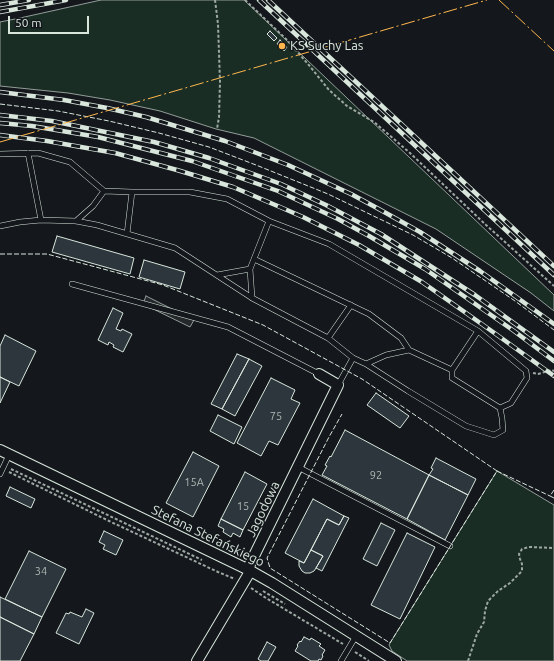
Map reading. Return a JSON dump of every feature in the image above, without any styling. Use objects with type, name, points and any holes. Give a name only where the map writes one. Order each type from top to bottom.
[{"type":"street","points":[[319,374],[338,385]]},
{"type":"street","name":"Jagodowa","points":[[197,661],[248,575],[250,564],[338,385]]},
{"type":"street","name":"Stefana Stefańskiego","points":[[5,452],[249,570],[396,661]]},
{"type":"lane","points":[[28,153],[41,220]]},
{"type":"lane","points":[[0,154],[38,153],[70,162],[104,191],[190,192],[227,199],[269,221],[329,244],[478,331],[526,371],[527,378],[511,404],[500,408]]},
{"type":"lane","points":[[76,221],[94,206],[104,191]]},
{"type":"lane","points":[[126,234],[132,192]]},
{"type":"lane","points":[[0,226],[41,220],[76,221],[97,225],[175,248],[252,298],[328,338],[353,358],[366,364],[466,426],[494,435],[503,430],[500,408],[452,378],[452,370],[478,331]]},
{"type":"lane","points":[[252,298],[250,269],[269,221]]},
{"type":"lane","points":[[254,259],[369,314],[401,338],[409,350],[452,370]]},
{"type":"lane","points":[[218,275],[250,269]]},
{"type":"lane","points":[[72,284],[228,327],[319,374]]},
{"type":"lane","points":[[328,338],[351,305]]},
{"type":"lane","points":[[366,364],[386,356],[409,350]]},
{"type":"lane","points":[[338,385],[353,358]]},
{"type":"lane","points":[[0,474],[3,467],[5,452]]},
{"type":"lane","points":[[298,467],[450,546]]},
{"type":"lane","points":[[341,661],[356,636]]},
{"type":"path","points":[[215,0],[218,24],[220,82],[219,117],[217,129]]},
{"type":"path","points":[[245,0],[287,40],[329,90],[347,106],[374,122],[410,153],[554,286]]},
{"type":"path","points":[[526,371],[538,374],[552,370],[554,371]]},
{"type":"path","points":[[3,467],[206,562]]},
{"type":"path","points":[[3,467],[109,521],[244,581],[289,607]]},
{"type":"path","points":[[468,661],[477,634],[484,622],[488,601],[522,571],[522,564],[519,554],[522,549],[529,547],[554,548]]},
{"type":"path","points":[[244,581],[266,598],[350,646]]},
{"type":"path","points":[[332,633],[350,646],[351,650],[369,661]]},
{"type":"green space","points":[[101,0],[244,0],[554,295],[554,311],[531,293],[436,229],[254,138],[216,129],[160,111],[110,100],[68,93],[0,86],[0,22]]},
{"type":"green space","points":[[497,471],[554,505],[554,661],[407,661],[392,651],[389,645]]},
{"type":"shaded area","points":[[146,296],[194,320],[190,327],[143,304]]},
{"type":"building","name":"KS Suchy Las","points":[[270,31],[277,38],[274,41],[267,34]]},
{"type":"building","name":"KS Suchy Las","points":[[280,40],[287,47],[284,51],[277,44]]},
{"type":"building","points":[[57,236],[134,258],[130,274],[52,252]]},
{"type":"building","points":[[144,260],[185,272],[180,289],[139,277]]},
{"type":"building","points":[[113,308],[123,313],[116,329],[121,331],[122,329],[132,334],[123,352],[113,347],[114,345],[109,342],[108,345],[98,340]]},
{"type":"building","points":[[5,335],[36,351],[19,386],[0,377],[0,346]]},
{"type":"building","points":[[237,354],[249,359],[222,409],[211,404]]},
{"type":"building","points":[[249,359],[262,366],[235,416],[222,409]]},
{"type":"building","points":[[0,377],[10,382],[0,403]]},
{"type":"building","points":[[271,378],[295,390],[291,399],[300,403],[278,445],[269,441],[261,456],[237,443]]},
{"type":"building","points":[[376,393],[409,416],[400,428],[367,405]]},
{"type":"building","points":[[218,415],[242,427],[234,444],[210,431]]},
{"type":"building","points":[[345,430],[429,475],[407,519],[322,475],[327,466],[325,465],[330,456],[331,457]]},
{"type":"building","points":[[193,452],[219,466],[193,517],[166,503]]},
{"type":"building","points":[[436,458],[476,479],[468,495],[429,475],[433,469],[431,468]]},
{"type":"building","points":[[245,472],[267,484],[243,530],[221,519]]},
{"type":"building","points":[[429,475],[468,495],[445,540],[407,519]]},
{"type":"building","points":[[10,487],[35,499],[31,508],[6,496]]},
{"type":"building","points":[[313,499],[344,516],[339,525],[327,519],[304,563],[285,553]]},
{"type":"building","points":[[344,516],[349,518],[322,571],[316,568],[323,556],[311,550],[327,519],[339,525]]},
{"type":"building","points":[[221,519],[243,530],[240,537],[233,533],[231,537],[223,532],[224,529],[218,526]]},
{"type":"building","points":[[381,523],[395,530],[377,566],[363,559]]},
{"type":"building","points":[[104,531],[123,540],[116,555],[103,549],[105,545],[99,542]]},
{"type":"building","points":[[407,533],[435,547],[400,619],[371,605]]},
{"type":"building","points":[[311,550],[323,556],[314,571],[305,573],[299,566],[299,561],[304,563]]},
{"type":"building","points":[[29,551],[66,569],[42,617],[5,599]]},
{"type":"building","points":[[0,597],[42,617],[34,634],[0,617]]},
{"type":"building","points":[[86,609],[94,613],[79,644],[56,633],[66,613],[69,614],[70,612],[82,617]]},
{"type":"building","points":[[0,617],[34,634],[20,661],[0,661]]},
{"type":"building","points":[[304,637],[310,640],[311,638],[321,644],[319,646],[325,650],[321,660],[311,661],[295,651],[298,646],[297,645]]},
{"type":"building","points":[[267,642],[276,647],[268,661],[261,661],[258,659]]},
{"type":"railway","points":[[0,5],[29,0]]},
{"type":"railway","points":[[0,12],[66,0]]},
{"type":"railway","points":[[259,0],[554,275]]},
{"type":"railway","points":[[268,0],[554,266]]},
{"type":"railway","points":[[0,92],[64,100],[146,117],[225,141],[288,165],[351,194],[420,232],[480,271],[554,324]]},
{"type":"railway","points":[[0,115],[52,121],[154,142],[209,158],[281,184],[326,205],[381,234],[475,295],[554,352]]},
{"type":"railway","points":[[0,123],[32,126],[98,137],[192,161],[278,191],[338,219],[425,269],[554,361]]},
{"type":"railway","points":[[0,135],[47,141],[115,153],[233,187],[303,217],[359,245],[422,282],[554,376]]},
{"type":"fence","points":[[0,104],[58,111],[159,133],[209,147],[328,194],[413,235],[452,258],[515,301],[554,330]]},
{"type":"fence","points":[[0,254],[47,254],[163,285],[263,325],[362,379],[497,471],[390,643],[270,568],[267,558],[342,414]]},
{"type":"fence","points":[[497,471],[550,496]]},
{"type":"fence","points":[[554,490],[550,496],[554,498]]},
{"type":"power","points":[[0,142],[487,0]]},
{"type":"power","points":[[499,0],[554,51]]},
{"type":"place","name":"KS Suchy Las","points":[[282,46]]}]
